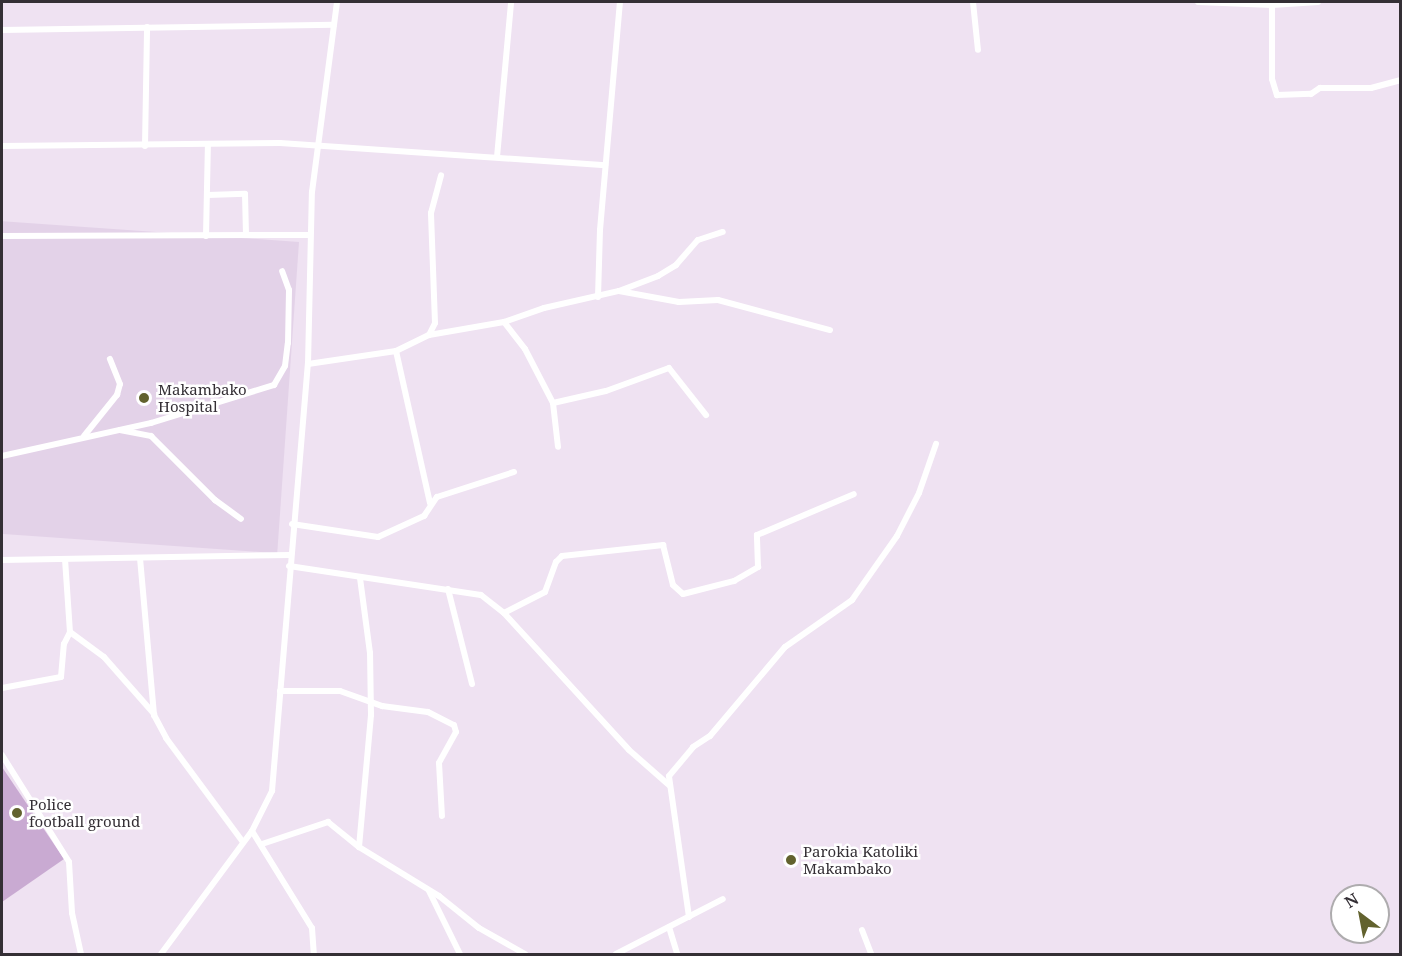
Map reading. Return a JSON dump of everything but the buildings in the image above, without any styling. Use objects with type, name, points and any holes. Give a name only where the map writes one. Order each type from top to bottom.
[{"type":"street","points":[[161,954],[252,831],[272,791],[292,524],[308,364],[310,235],[318,145],[337,2]]},
{"type":"street","points":[[497,157],[511,2]]},
{"type":"street","points":[[598,297],[605,165],[620,2]]},
{"type":"street","points":[[973,2],[978,50]]},
{"type":"street","points":[[1198,2],[1272,5],[1318,2]]},
{"type":"street","points":[[1272,5],[1272,79],[1276,95],[1311,94],[1320,88],[1371,88],[1401,80]]},
{"type":"street","points":[[2,30],[334,25]]},
{"type":"street","points":[[145,146],[147,27]]},
{"type":"street","points":[[206,236],[208,144]]},
{"type":"street","points":[[2,146],[318,145],[605,165]]},
{"type":"street","points":[[429,335],[435,323],[431,213],[441,189],[441,175]]},
{"type":"street","points":[[208,195],[245,194],[246,236]]},
{"type":"street","points":[[308,364],[396,351],[429,335],[504,322],[544,308],[619,291],[658,276],[676,265],[698,240],[723,232]]},
{"type":"street","points":[[2,236],[310,235]]},
{"type":"street","points":[[2,456],[213,406],[274,385],[285,366],[288,343],[289,290],[282,271]]},
{"type":"street","points":[[619,291],[679,302],[718,300],[830,330]]},
{"type":"street","points":[[504,322],[525,349],[553,402],[558,447]]},
{"type":"street","points":[[396,351],[430,503]]},
{"type":"street","points":[[84,437],[117,395],[120,384],[110,359]]},
{"type":"street","points":[[553,402],[617,388],[669,368],[705,415]]},
{"type":"street","points":[[117,429],[151,436],[215,500],[241,519]]},
{"type":"street","points":[[689,917],[669,776],[687,753],[710,736],[765,667],[858,592],[881,562],[910,510],[936,444]]},
{"type":"street","points":[[292,524],[378,537],[424,516],[430,503],[437,497],[514,472]]},
{"type":"street","points":[[504,613],[546,592],[556,562],[562,556],[663,545],[673,585],[683,594],[734,581],[758,567],[757,535],[855,495]]},
{"type":"street","points":[[2,560],[290,555]]},
{"type":"street","points":[[140,558],[154,715]]},
{"type":"street","points":[[2,688],[61,677],[64,644],[70,632],[65,559]]},
{"type":"street","points":[[289,567],[481,595],[504,613],[629,750],[669,785]]},
{"type":"street","points":[[359,847],[369,702],[370,652],[360,578]]},
{"type":"street","points":[[448,589],[471,684]]},
{"type":"street","points":[[70,632],[104,657],[154,715],[166,738],[243,842]]},
{"type":"street","points":[[280,691],[340,691],[369,702],[428,712],[456,729],[439,763],[442,816]]},
{"type":"street","points":[[2,755],[69,862],[72,913],[81,954]]},
{"type":"street","points":[[262,844],[321,821],[429,891],[479,928],[525,954]]},
{"type":"street","points":[[252,831],[312,928],[314,954]]},
{"type":"street","points":[[429,891],[460,954]]},
{"type":"street","points":[[616,954],[723,899]]},
{"type":"street","points":[[669,927],[677,954]]},
{"type":"street","points":[[862,930],[871,954]]},
{"type":"shaded area","name":"Makambako Hospital","points":[[3,221],[299,242],[277,553],[2,534]]},
{"type":"shaded area","name":"Police football ground","points":[[2,767],[64,859],[2,902]]},
{"type":"place","name":"Makambako Hospital","points":[[144,398]]},
{"type":"place","name":"Police football ground","points":[[17,813]]},
{"type":"place","name":"Parokia Katoliki Makambako","points":[[791,860]]}]
